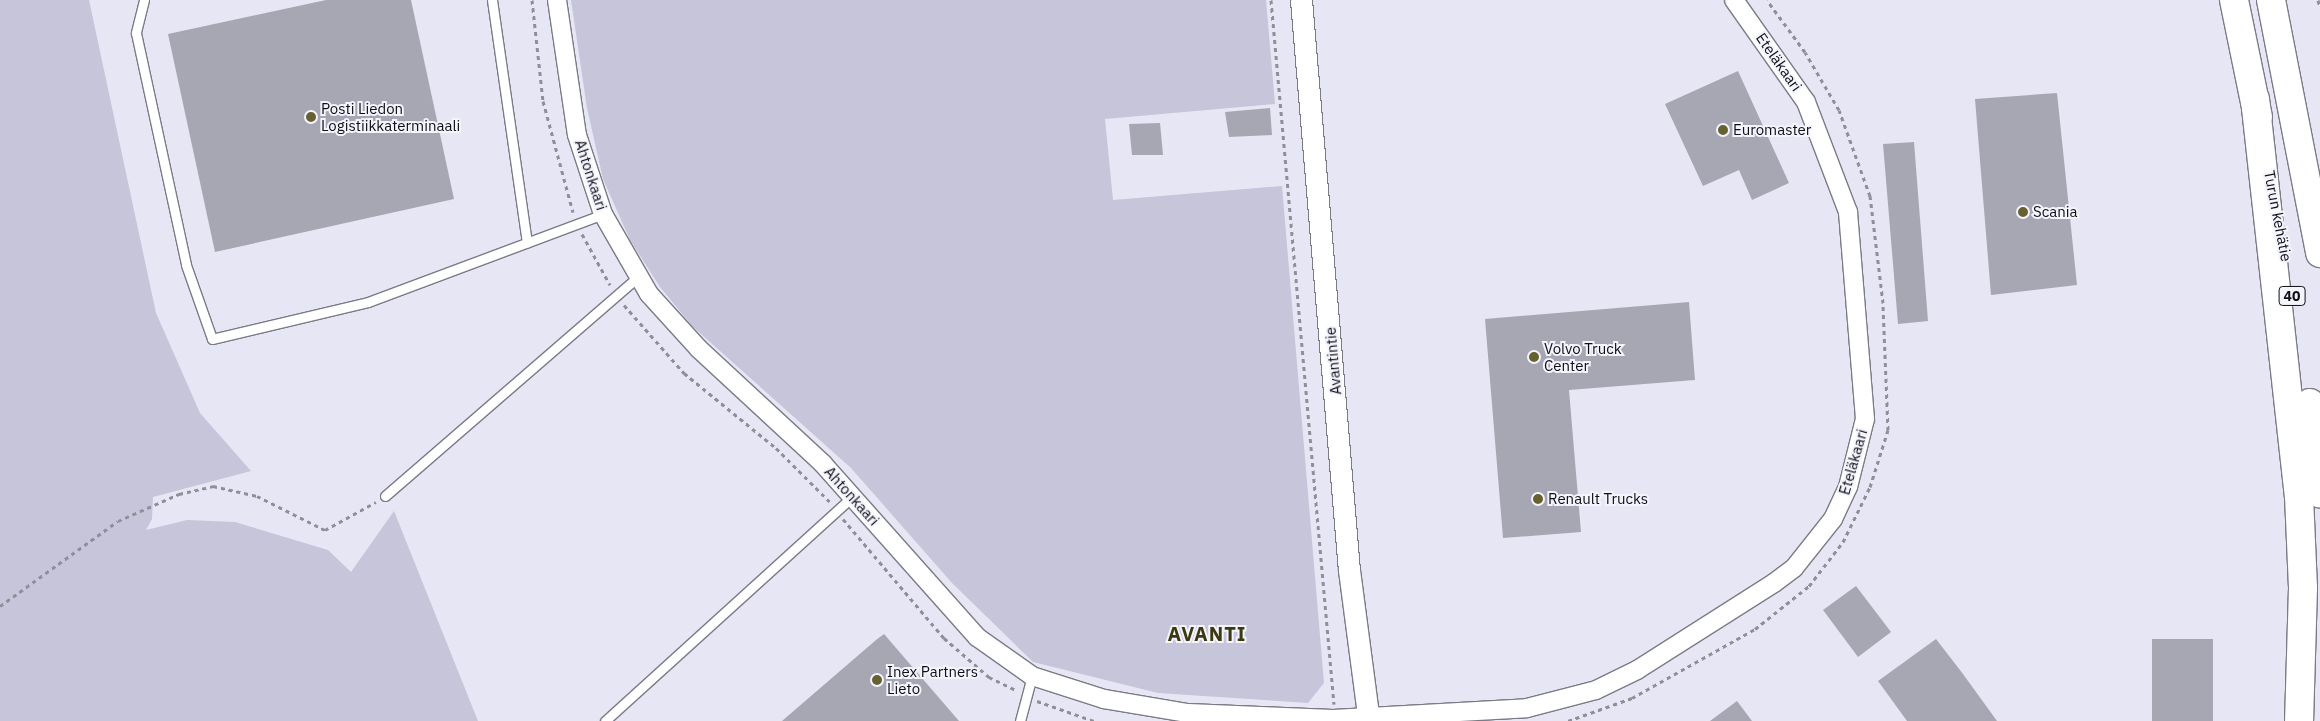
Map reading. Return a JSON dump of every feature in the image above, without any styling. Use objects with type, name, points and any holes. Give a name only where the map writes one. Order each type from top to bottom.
[{"type":"highway","name":"Turun kehätie","points":[[2234,0],[2255,99],[2307,378],[2320,494]]},
{"type":"highway","points":[[2271,0],[2320,232]]},
{"type":"highway","points":[[2255,99],[2299,496],[2303,588],[2300,721]]},
{"type":"highway","points":[[2308,179],[2320,253]]},
{"type":"street","name":"Ahtonkaari","points":[[557,0],[577,135],[603,214],[638,277],[672,323],[853,496],[950,610],[1006,661],[1032,676],[1095,697],[1188,712],[1247,718],[1369,719]]},
{"type":"street","name":"Avantintie","points":[[1301,0],[1349,570],[1369,719]]},
{"type":"street","name":"Eteläkaari","points":[[1369,719],[1527,708],[1596,690],[1637,670],[1774,583],[1794,568],[1833,519],[1848,487],[1865,419],[1848,212],[1806,102],[1734,0]]},
{"type":"lane","points":[[144,0],[136,33],[186,264],[212,339],[368,302],[603,214]]},
{"type":"lane","points":[[492,0],[527,242]]},
{"type":"lane","points":[[385,496],[638,277]]},
{"type":"lane","points":[[605,721],[853,496]]},
{"type":"lane","points":[[1020,721],[1032,676]]},
{"type":"path","points":[[1271,0],[1334,701]]},
{"type":"path","points":[[1568,721],[1648,689],[1755,629],[1808,586],[1842,542],[1862,502],[1888,430],[1883,303],[1870,196],[1839,110],[1805,52],[1766,0]]},
{"type":"path","points":[[2318,0],[2320,7]]},
{"type":"path","points":[[0,606],[118,521],[179,494],[213,486],[257,496],[325,530],[385,496]]},
{"type":"shaded area","points":[[0,0],[89,0],[156,313],[200,413],[251,471],[153,497],[152,519],[146,530],[187,520],[235,522],[328,550],[351,572],[394,511],[478,721],[0,721]]},
{"type":"shaded area","points":[[571,0],[1266,0],[1275,104],[1105,119],[1113,200],[1282,186],[1324,683],[1308,703],[1158,693],[1033,662],[952,583],[851,468],[692,326],[660,287],[630,240],[603,179],[587,108]]},
{"type":"building","name":"Posti Liedon Logistiikkaterminaali","points":[[326,0],[411,0],[454,199],[215,252],[168,34]]},
{"type":"building","points":[[1738,71],[1789,183],[1752,200],[1739,170],[1703,186],[1665,104]]},
{"type":"building","points":[[2057,93],[2077,285],[1991,295],[1975,99]]},
{"type":"building","points":[[1270,108],[1272,135],[1229,137],[1225,112]]},
{"type":"building","points":[[1160,123],[1163,155],[1132,155],[1129,124]]},
{"type":"building","points":[[1914,142],[1928,321],[1898,324],[1883,144]]},
{"type":"building","points":[[1689,302],[1695,380],[1569,390],[1581,532],[1503,538],[1485,319]]},
{"type":"building","points":[[1856,586],[1891,632],[1858,657],[1823,610]]},
{"type":"building","name":"Inex Partners Lieto","points":[[884,634],[959,721],[782,721],[876,640]]},
{"type":"building","points":[[1936,639],[1997,721],[1907,721],[1878,681]]},
{"type":"building","points":[[2152,639],[2213,639],[2213,721],[2152,721]]},
{"type":"building","points":[[1737,701],[1752,721],[1710,721]]},
{"type":"place","name":"Posti Liedon Logistiikkaterminaali","points":[[311,117]]},
{"type":"place","name":"Euromaster","points":[[1723,130]]},
{"type":"place","name":"Scania","points":[[2023,212]]},
{"type":"place","name":"Volvo Truck Center","points":[[1534,357]]},
{"type":"place","name":"Renault Trucks","points":[[1538,499]]},
{"type":"place","name":"Inex Partners Lieto","points":[[877,680]]},
{"type":"district","name":"AVANTI","points":[[1207,633]]}]
